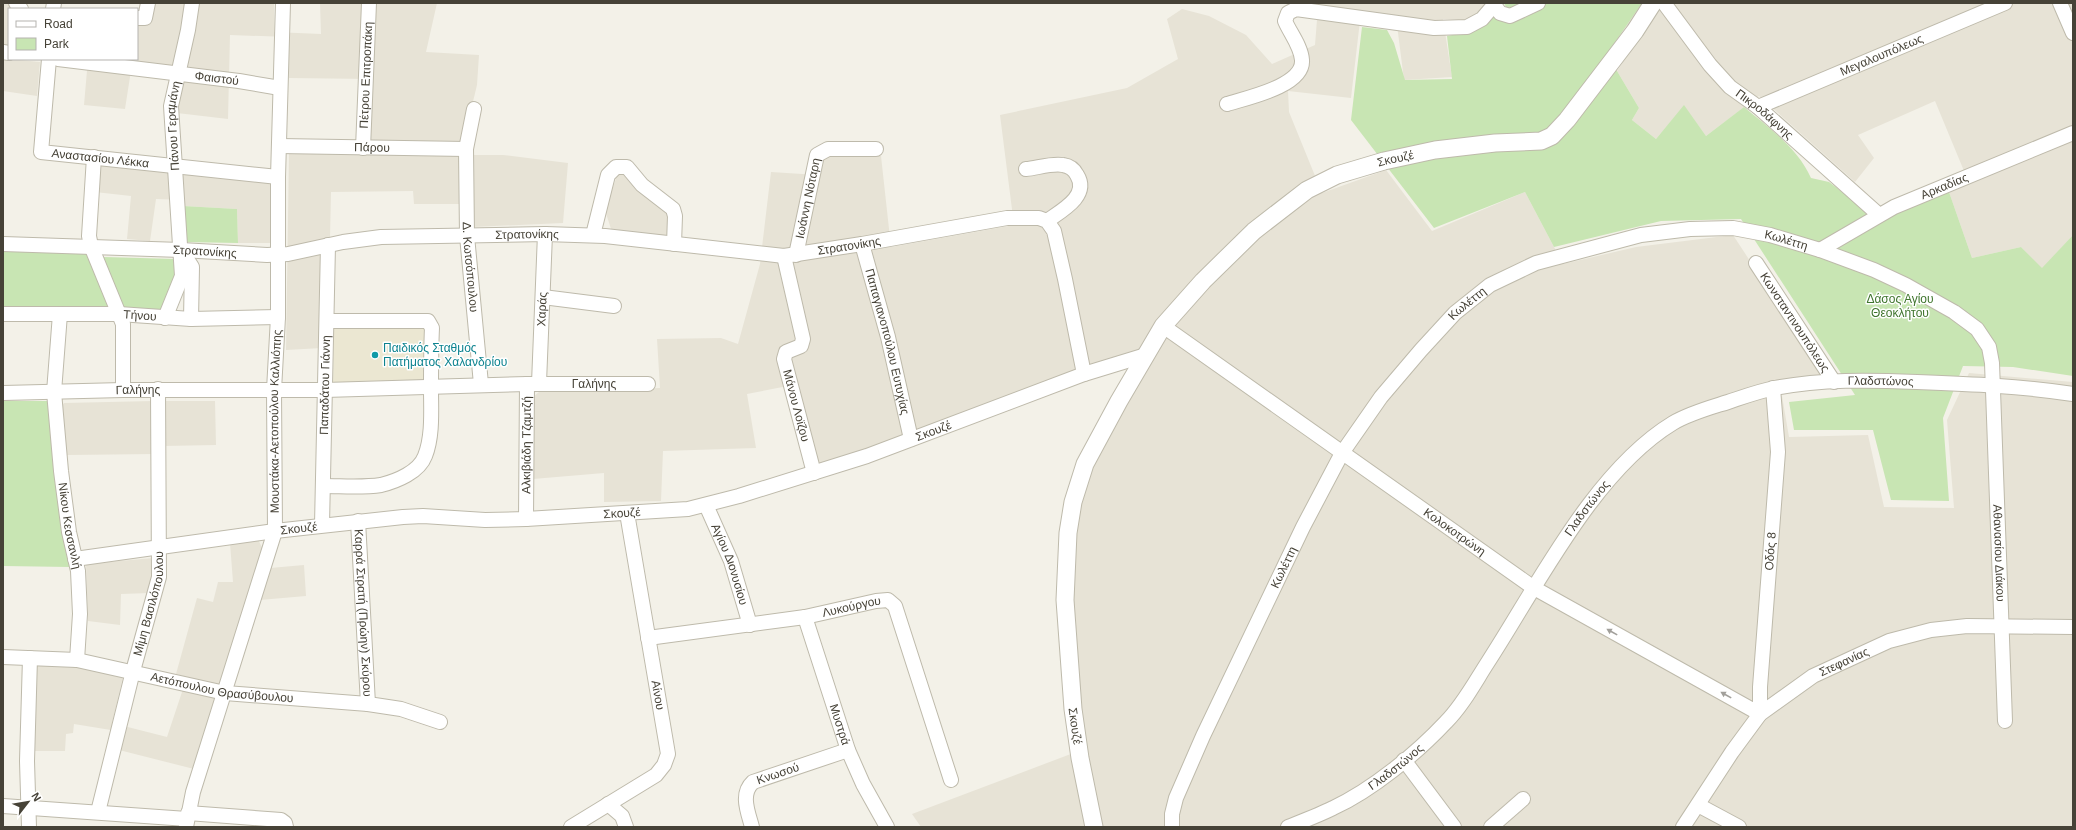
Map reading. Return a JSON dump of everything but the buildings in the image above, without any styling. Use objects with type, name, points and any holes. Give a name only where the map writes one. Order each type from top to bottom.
[{"type":"street","points":[[138,18],[146,18],[148,3]]},
{"type":"street","name":"Πάνου Γεραμάνη","points":[[165,318],[182,276],[171,106],[188,30],[192,3]]},
{"type":"street","name":"Μουστάκα-Αετοπούλου Καλλιόπης","points":[[187,820],[193,792],[226,693],[275,531],[274,390],[278,317],[278,177],[283,3]]},
{"type":"street","name":"Πέτρου Επιτροπάκη","points":[[363,148],[369,3]]},
{"type":"street","points":[[1227,104],[1285,85],[1297,74],[1302,61],[1299,47],[1285,21],[1288,13],[1296,9],[1434,28],[1467,27],[1482,19],[1494,4],[1500,13],[1510,16],[1538,3]]},
{"type":"street","name":"Σκουζέ","points":[[1094,827],[1080,758],[1073,709],[1065,600],[1068,533],[1073,502],[1085,464],[1163,326],[1203,281],[1254,231],[1307,190],[1337,175],[1384,161],[1435,150],[1495,143],[1540,141],[1552,136],[1560,129],[1635,30],[1653,3]]},
{"type":"street","name":"Πικροδάφνης","points":[[1664,3],[1720,77],[1730,87],[1758,107],[1878,214]]},
{"type":"street","name":"Μεγαλουπόλεως","points":[[1758,107],[2005,3]]},
{"type":"street","points":[[2060,3],[2073,33]]},
{"type":"street","name":"Αναστασίου Λέκκα","points":[[49,60],[42,152],[278,177]]},
{"type":"street","name":"Φαιστού","points":[[66,60],[239,81],[280,88]]},
{"type":"street","name":"Δ. Κωτσόπουλου","points":[[474,109],[466,149],[467,236],[481,384]]},
{"type":"street","name":"Αρκαδίας","points":[[1820,250],[1878,214],[2073,133]]},
{"type":"street","name":"Πάρου","points":[[279,146],[466,149]]},
{"type":"street","name":"Ιωάννη Νόταρη","points":[[790,255],[817,155],[828,149],[876,149]]},
{"type":"street","points":[[94,157],[89,229],[91,246],[123,324],[123,390]]},
{"type":"street","points":[[1026,169],[1065,165],[1074,169],[1081,181],[1080,193],[1070,204],[1047,222],[1054,231],[1084,374]]},
{"type":"street","points":[[593,235],[608,175],[616,167],[624,166],[632,171],[642,185],[673,209],[675,216],[674,244]]},
{"type":"street","name":"Στρατονίκης","points":[[3,244],[278,254],[328,245],[381,238],[546,234],[593,235],[790,255],[862,244],[1007,218],[1039,218],[1047,222]]},
{"type":"street","name":"Κωλέττη","points":[[1172,827],[1172,814],[1176,798],[1209,722],[1300,534],[1342,453],[1381,397],[1421,350],[1455,313],[1490,285],[1536,263],[1641,235],[1690,229],[1733,228],[1770,235],[1820,250],[1874,270],[1906,285],[1954,312],[1977,329],[1984,337],[1989,347],[1992,385]]},
{"type":"street","name":"Χαράς","points":[[533,383],[543,296],[546,234]]},
{"type":"street","name":"Παπαγιανοπούλου Ευτυχίας","points":[[862,244],[888,336],[911,439]]},
{"type":"street","name":"Παπαδάτου Γιάννη","points":[[322,526],[328,245]]},
{"type":"street","points":[[181,250],[192,267],[191,319]]},
{"type":"street","name":"Μάνου Λοϊζου","points":[[790,255],[803,340],[801,346],[786,352],[784,359],[814,473]]},
{"type":"street","name":"Κωνσταντινουπόλεως","points":[[1756,263],[1834,382]]},
{"type":"street","points":[[543,296],[614,306]]},
{"type":"street","name":"Τήνου","points":[[3,314],[119,314],[191,319],[278,317]]},
{"type":"street","name":"Νίκου Κεσσανλή","points":[[60,314],[54,392],[61,471],[78,571],[80,614],[77,660]]},
{"type":"street","points":[[323,486],[359,487],[382,484],[406,475],[419,465],[425,456],[429,438],[431,386],[432,328],[428,321],[326,320]]},
{"type":"street","name":"Κολοκοτρώνη","points":[[1163,326],[1534,588],[1760,714]]},
{"type":"street","name":"Σκουζέ","points":[[75,559],[358,521],[423,516],[485,520],[526,519],[676,511],[706,505],[867,456],[1084,374],[1146,355]]},
{"type":"street","name":"Γλαδστώνος","points":[[1288,827],[1335,807],[1371,786],[1404,760],[1447,722],[1472,687],[1534,588],[1592,500],[1617,470],[1644,445],[1673,423],[1702,410],[1773,388],[1809,382],[1877,381],[1992,385],[2073,394]]},
{"type":"street","name":"Γαλήνης","points":[[3,392],[158,389],[325,390],[533,383],[648,384]]},
{"type":"street","name":"Αλκιβιάδη Τζαμτζή","points":[[526,519],[533,383]]},
{"type":"street","name":"Αθανασίου Διάκου","points":[[1992,385],[2005,721]]},
{"type":"street","name":"Οδός 8","points":[[1760,714],[1760,687],[1778,452],[1773,388]]},
{"type":"street","name":"Μίμη Βασιλόπουλου","points":[[98,812],[133,671],[159,577],[158,389]]},
{"type":"street","name":"Αγίου Διονυσίου","points":[[706,505],[731,561],[750,625]]},
{"type":"street","name":"Αίνου","points":[[571,827],[656,774],[664,765],[668,754],[627,513]]},
{"type":"street","name":"Καρρά Στρατή (Πρώην) Σκύρου","points":[[358,521],[368,704]]},
{"type":"street","name":"Λυκούργου","points":[[648,638],[805,617],[884,599],[892,602],[920,680],[951,780]]},
{"type":"street","name":"Μυστρά","points":[[805,617],[848,750],[863,784],[887,827]]},
{"type":"street","name":"Στεφανίας","points":[[1683,827],[1732,752],[1760,714],[1812,676],[1889,641],[1931,630],[1967,626],[2073,627]]},
{"type":"street","name":"Αετόπουλου Θρασύβουλου","points":[[3,658],[77,660],[133,671],[226,693],[401,708],[440,722]]},
{"type":"street","points":[[29,827],[27,747],[30,658]]},
{"type":"street","name":"Κνωσού","points":[[752,827],[746,797],[748,786],[753,782],[848,750]]},
{"type":"street","points":[[1404,760],[1454,827]]},
{"type":"street","points":[[1491,827],[1523,799]]},
{"type":"street","points":[[608,804],[622,816],[626,827]]},
{"type":"street","points":[[1698,804],[1739,827]]},
{"type":"street","points":[[3,806],[98,812],[187,820],[285,824]]},
{"type":"shaded area","points":[[3,3],[10,3],[16,8],[8,8],[8,60],[40,62],[37,96],[3,91]]},
{"type":"shaded area","points":[[151,3],[274,3],[274,32],[321,34],[320,3],[437,3],[426,52],[479,55],[477,85],[460,155],[503,155],[568,163],[563,223],[472,227],[471,204],[414,204],[413,191],[331,192],[330,238],[323,239],[322,348],[286,350],[289,153],[367,154],[370,79],[289,78],[288,37],[230,35],[228,119],[177,113],[184,70],[132,64],[125,109],[84,105],[88,60],[138,60],[138,21]]},
{"type":"shaded area","points":[[1294,3],[1484,3],[1485,6],[1471,20],[1443,19],[1452,77],[1404,80],[1396,17],[1361,12],[1351,98],[1288,91],[1289,112],[1322,193],[1386,170],[1432,231],[1525,192],[1563,264],[1636,247],[1733,235],[1826,377],[1767,384],[1782,396],[1789,437],[1868,435],[1884,507],[1954,508],[1947,420],[1969,373],[2073,382],[2073,827],[921,827],[912,814],[1084,749],[1076,658],[1071,555],[1087,470],[1162,342],[845,457],[817,465],[798,384],[747,394],[756,448],[663,451],[661,501],[604,502],[604,473],[533,479],[533,397],[539,392],[660,388],[657,339],[721,338],[738,344],[760,264],[771,172],[818,175],[822,153],[881,156],[891,247],[1014,225],[1000,115],[1127,88],[1178,59],[1167,19],[1182,9],[1209,16],[1246,35],[1272,64],[1315,45],[1318,7]]},
{"type":"shaded area","points":[[1586,3],[2073,3],[2073,235],[2042,269],[2021,247],[1972,258],[1949,192],[1969,183],[1935,101],[1858,135],[1874,158],[1855,182],[1759,96],[1706,136],[1684,106],[1656,139],[1632,120],[1639,108],[1617,71],[1630,52],[1603,30]]},
{"type":"shaded area","points":[[98,163],[270,183],[270,243],[238,243],[237,209],[183,206],[183,200],[156,199],[150,241],[127,239],[131,196],[95,192]]},
{"type":"shaded area","points":[[619,170],[671,211],[668,236],[611,229],[605,210]]},
{"type":"shaded area","points":[[334,325],[420,325],[426,328],[425,386],[333,386]]},
{"type":"shaded area","points":[[153,401],[155,454],[67,455],[59,411],[64,403]]},
{"type":"shaded area","points":[[162,401],[215,401],[216,445],[163,446]]},
{"type":"shaded area","points":[[258,539],[264,552],[259,569],[304,565],[306,596],[248,601],[194,769],[119,750],[123,732],[74,724],[73,733],[66,734],[65,751],[33,751],[35,662],[84,665],[123,677],[112,723],[167,737],[187,677],[176,674],[197,598],[213,602],[218,582],[233,582],[230,543]]},
{"type":"shaded area","points":[[153,558],[155,574],[150,593],[121,594],[120,625],[88,621],[86,564]]},
{"type":"green space","name":"Δάσος Αγίου Θεοκλήτου","points":[[1504,3],[1642,3],[1602,61],[1617,71],[1639,108],[1632,120],[1656,139],[1684,105],[1706,136],[1744,107],[1791,148],[1799,157],[1811,178],[1829,182],[1866,210],[1890,216],[1949,192],[1972,258],[2021,247],[2042,268],[2073,235],[2073,376],[2013,367],[1963,366],[1943,418],[1949,501],[1891,500],[1873,430],[1794,430],[1789,402],[1855,395],[1741,219],[1661,221],[1554,247],[1525,192],[1434,228],[1351,120],[1362,27],[1387,30],[1394,43],[1405,80],[1452,79],[1447,36],[1474,31],[1506,7]]},
{"type":"green space","points":[[183,206],[237,209],[238,243],[184,242]]},
{"type":"green space","points":[[3,247],[89,253],[110,309],[3,309]]},
{"type":"green space","points":[[104,257],[176,259],[176,281],[163,311],[124,310],[105,265]]},
{"type":"green space","points":[[3,401],[49,401],[70,567],[3,566]]},
{"type":"place","name":"Παιδικός Σταθμός Πατήματος Χαλανδρίου","points":[[375,355]]}]
